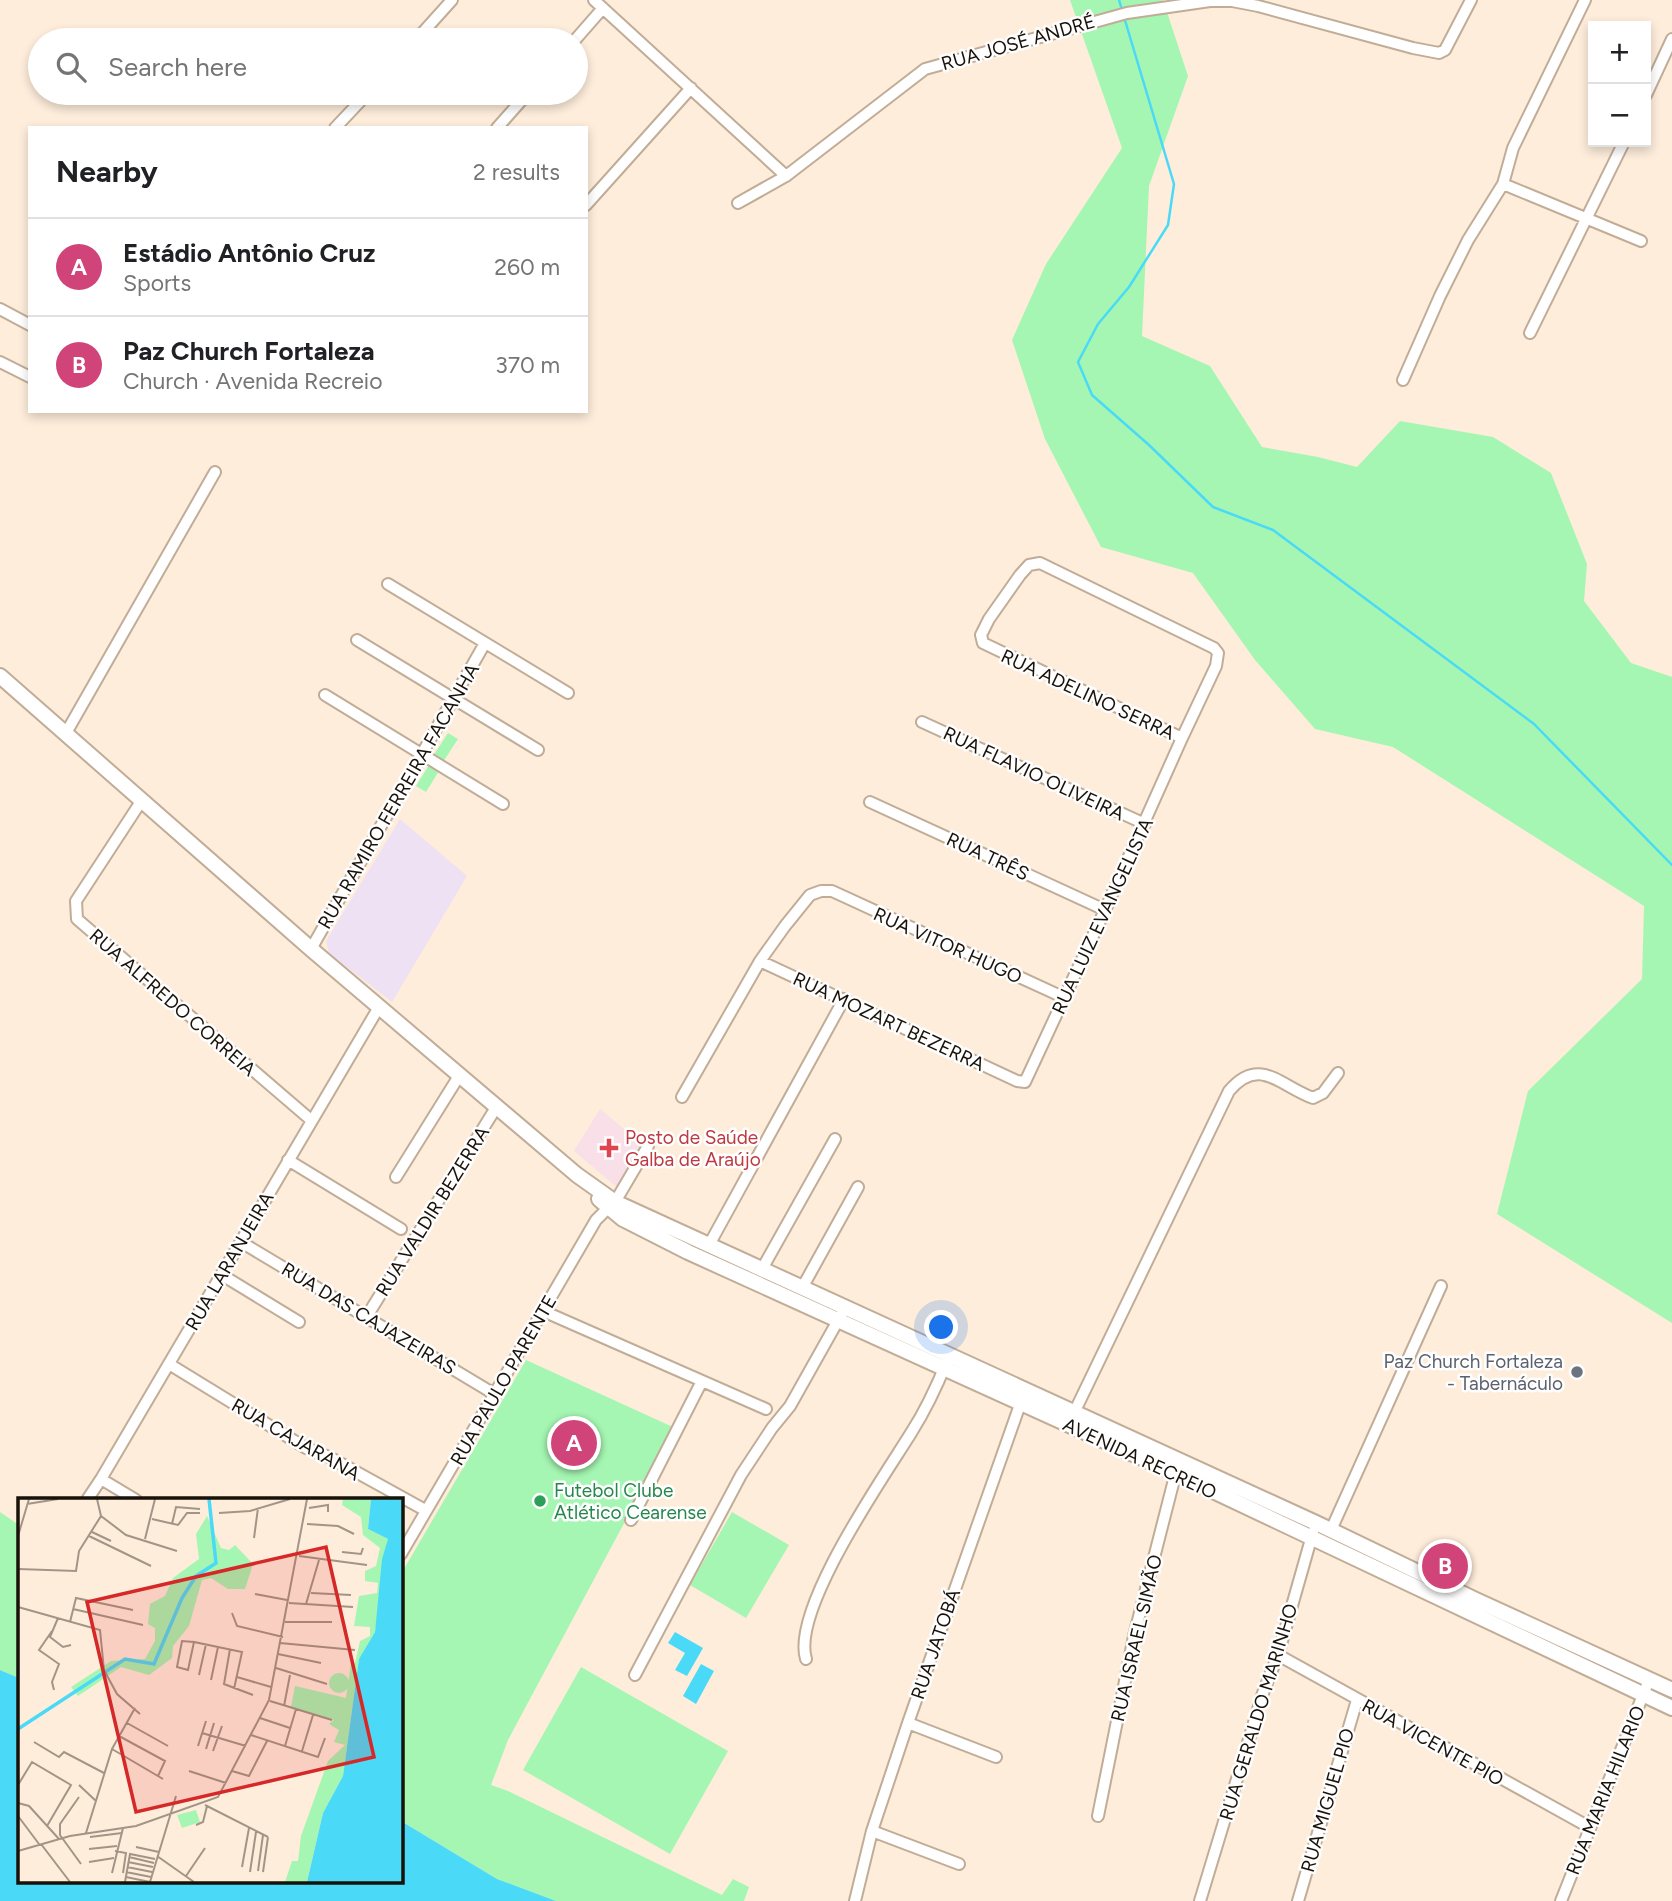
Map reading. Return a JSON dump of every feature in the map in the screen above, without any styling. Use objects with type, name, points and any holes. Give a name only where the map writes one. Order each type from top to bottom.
[{"type":"main road","points":[[0,676],[311,949],[611,1205]]},
{"type":"main road","name":"AVENIDA RECREIO","points":[[611,1205],[762,1269],[802,1288],[842,1314]]},
{"type":"main road","name":"AVENIDA RECREIO","points":[[611,1205],[622,1219],[688,1252],[842,1314],[948,1361],[1314,1530],[1473,1607],[1672,1690]]},
{"type":"main road","name":"AVENIDA RECREIO","points":[[1314,1530],[1331,1530],[1473,1607],[1672,1708]]},
{"type":"street","points":[[427,28],[452,0]]},
{"type":"street","points":[[594,0],[786,176]]},
{"type":"street","name":"RUA JOSÉ ANDRÉ","points":[[738,203],[786,176],[925,69],[1107,18],[1136,11],[1210,1],[1240,2],[1439,53],[1445,50],[1471,0]]},
{"type":"street","points":[[1403,380],[1468,240],[1503,184],[1513,148],[1585,0]]},
{"type":"street","points":[[586,28],[603,8]]},
{"type":"street","points":[[1651,84],[1672,40]]},
{"type":"street","points":[[588,203],[691,88]]},
{"type":"street","points":[[337,126],[357,105]]},
{"type":"street","points":[[498,126],[517,105]]},
{"type":"street","points":[[1530,333],[1622,147]]},
{"type":"street","points":[[1503,184],[1641,241]]},
{"type":"street","points":[[0,309],[28,324]]},
{"type":"street","points":[[0,362],[28,376]]},
{"type":"street","points":[[66,733],[215,472]]},
{"type":"street","name":"RUA LUIZ EVANGELISTA","points":[[990,648],[983,643],[981,635],[989,619],[1028,565],[1040,563],[1214,648],[1218,653],[1216,666],[1027,1080],[1017,1081]]},
{"type":"street","points":[[388,584],[568,694]]},
{"type":"street","points":[[357,640],[538,750]]},
{"type":"street","name":"RUA RAMIRO FERREIRA FACANHA","points":[[311,949],[485,643]]},
{"type":"street","name":"RUA ADELINO SERRA","points":[[990,648],[1181,740]]},
{"type":"street","points":[[325,695],[503,804]]},
{"type":"street","name":"RUA FLAVIO OLIVEIRA","points":[[922,722],[1145,824]]},
{"type":"street","name":"RUA ALFREDO CORREIA","points":[[142,800],[76,901],[77,919],[311,1121]]},
{"type":"street","name":"RUA TRÊS","points":[[870,802],[1105,910]]},
{"type":"street","name":"RUA VITOR HUGO","points":[[760,961],[810,895],[832,891],[1065,998]]},
{"type":"street","points":[[682,1097],[760,961]]},
{"type":"street","name":"RUA MOZART BEZERRA","points":[[760,961],[1017,1081]]},
{"type":"street","points":[[709,1245],[844,999]]},
{"type":"street","name":"RUA LARANJEIRA","points":[[88,1498],[379,1007]]},
{"type":"street","points":[[1071,1418],[1229,1091],[1238,1080],[1255,1073],[1264,1073],[1314,1098],[1323,1093],[1338,1073]]},
{"type":"street","points":[[396,1177],[459,1076]]},
{"type":"street","name":"RUA VALDIR BEZERRA","points":[[367,1316],[497,1106]]},
{"type":"street","points":[[762,1269],[835,1139]]},
{"type":"street","name":"RUA PAULO PARENTE","points":[[402,1552],[596,1220],[611,1205],[648,1146]]},
{"type":"street","points":[[288,1160],[401,1229]]},
{"type":"street","points":[[802,1288],[858,1187]]},
{"type":"street","name":"RUA DAS CAJAZEIRAS","points":[[241,1242],[496,1395]]},
{"type":"street","points":[[222,1275],[299,1322]]},
{"type":"street","points":[[1331,1530],[1441,1286]]},
{"type":"street","points":[[543,1311],[766,1409]]},
{"type":"street","points":[[635,1675],[741,1475],[790,1406],[842,1314]]},
{"type":"street","points":[[806,1659],[805,1630],[823,1584],[912,1431],[948,1361]]},
{"type":"street","name":"RUA CAJARANA","points":[[169,1364],[306,1448],[329,1457],[425,1510]]},
{"type":"street","points":[[632,1520],[702,1381]]},
{"type":"street","name":"RUA JATOBÁ","points":[[855,1901],[872,1831],[1023,1396]]},
{"type":"street","name":"RUA ISRAEL SIMÃO","points":[[1098,1816],[1134,1636],[1177,1467]]},
{"type":"street","points":[[100,1479],[133,1498]]},
{"type":"street","name":"RUA GERALDO MARINHO","points":[[1200,1901],[1263,1693],[1278,1655],[1314,1530]]},
{"type":"street","name":"RUA VICENTE PIO","points":[[1278,1655],[1589,1827]]},
{"type":"street","name":"RUA MARIA HILARIO","points":[[1561,1901],[1649,1680]]},
{"type":"street","name":"RUA MIGUEL PIO","points":[[1298,1901],[1357,1700]]},
{"type":"street","points":[[908,1723],[996,1757]]},
{"type":"street","points":[[872,1831],[960,1864]]},
{"type":"shaded area","points":[[400,819],[467,876],[392,1002],[329,953],[326,941]]},
{"type":"shaded area","name":"Posto de Saúde Galba de Araújo","points":[[600,1109],[643,1145],[619,1189],[574,1151]]},
{"type":"green space","points":[[1070,0],[1163,0],[1188,76],[1149,186],[1142,336],[1210,366],[1262,447],[1357,467],[1400,421],[1493,437],[1551,473],[1587,564],[1584,601],[1631,663],[1672,677],[1672,1323],[1497,1214],[1528,1091],[1642,979],[1644,906],[1393,747],[1315,729],[1255,660],[1193,573],[1101,547],[1045,439],[1012,340],[1046,264],[1122,148]]},
{"type":"green space","points":[[448,733],[458,739],[443,762],[433,756]]},
{"type":"green space","points":[[429,765],[439,771],[426,792],[416,786]]},
{"type":"green space","name":"Futebol Clube Atlético Cearense","points":[[526,1360],[675,1428],[508,1740],[491,1785],[722,1895],[733,1879],[749,1887],[744,1901],[556,1901],[497,1879],[402,1822],[402,1572]]},
{"type":"green space","points":[[0,1512],[18,1524],[18,1678],[0,1670]]},
{"type":"green space","points":[[732,1512],[789,1545],[746,1618],[690,1585]]},
{"type":"green space","points":[[581,1667],[728,1751],[670,1854],[523,1770]]},
{"type":"water","points":[[675,1632],[703,1648],[687,1676],[675,1670],[685,1653],[668,1643]]},
{"type":"water","points":[[701,1664],[714,1671],[696,1704],[683,1696]]},
{"type":"water","points":[[0,1670],[18,1678],[18,1884],[402,1884],[402,1822],[497,1879],[556,1901],[0,1901]]},
{"type":"waterway","points":[[1119,0],[1122,10]]},
{"type":"waterway","points":[[1124,17],[1174,184],[1168,225],[1129,287],[1098,324],[1078,362],[1092,395],[1213,507],[1273,530],[1534,724],[1672,865]]},
{"type":"place","name":"Posto de Saúde Galba de Araújo","points":[[609,1148]]},
{"type":"place","name":"Paz Church Fortaleza - Tabernáculo","points":[[1577,1372]]},
{"type":"place","name":"Estádio Antônio Cruz","points":[[574,1443]]},
{"type":"place","name":"Futebol Clube Atlético Cearense","points":[[540,1501]]},
{"type":"place","name":"Paz Church Fortaleza","points":[[1445,1566]]}]
